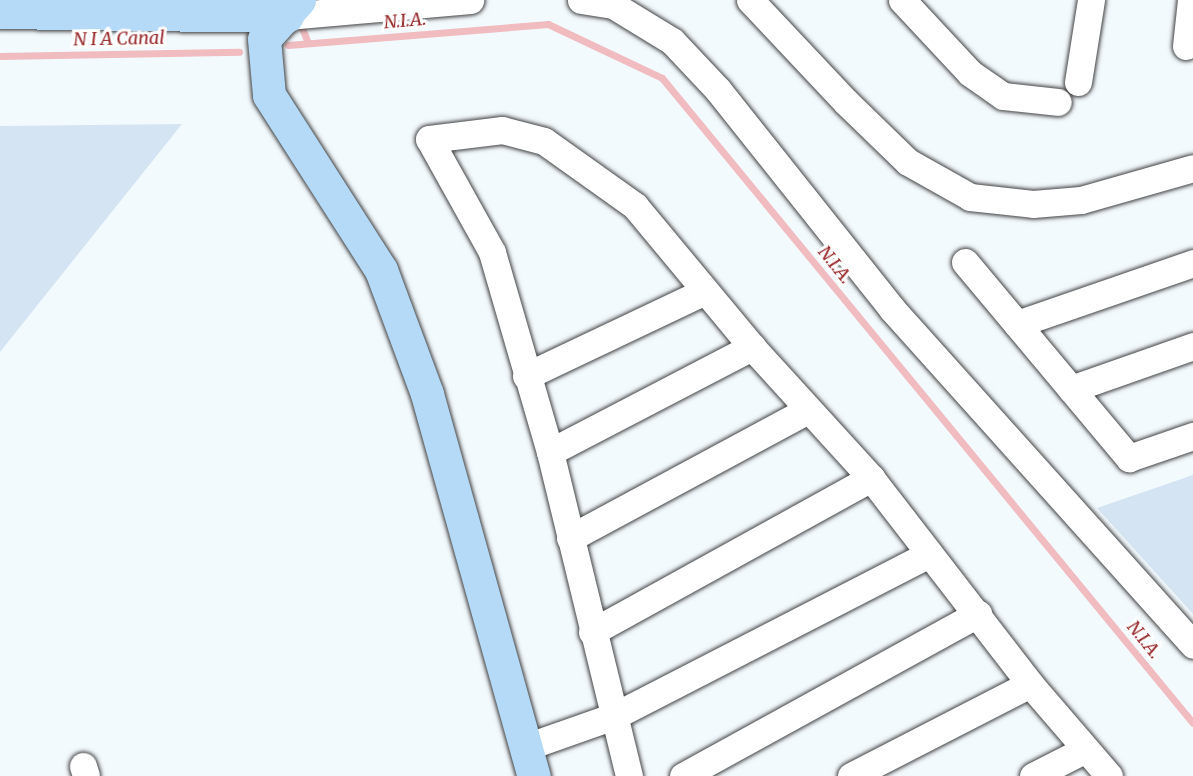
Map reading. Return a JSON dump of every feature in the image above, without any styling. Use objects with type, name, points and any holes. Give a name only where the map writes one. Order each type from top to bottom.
[{"type":"street","points":[[0,12],[293,8],[470,0]]},
{"type":"street","points":[[581,0],[613,5],[672,41],[718,90],[892,309],[1193,645]]},
{"type":"street","points":[[750,0],[846,102],[908,162],[970,197],[1033,204],[1081,200],[1193,168]]},
{"type":"street","points":[[902,0],[970,73],[1003,96],[1058,102]]},
{"type":"street","points":[[1078,82],[1090,0]]},
{"type":"street","points":[[1186,45],[1191,0]]},
{"type":"street","points":[[293,8],[264,39],[269,95],[381,270],[427,393],[530,762],[614,716],[929,554]]},
{"type":"street","points":[[630,776],[592,632],[550,452],[526,376],[492,252],[429,139],[502,130],[544,141],[635,206],[753,347],[871,478],[1030,684],[1109,776]]},
{"type":"street","points":[[965,262],[1129,458],[1193,436]]},
{"type":"street","points":[[1017,324],[1193,263]]},
{"type":"street","points":[[526,376],[705,291]]},
{"type":"street","points":[[1071,389],[1193,346]]},
{"type":"street","points":[[550,452],[753,347]]},
{"type":"street","points":[[570,538],[808,410]]},
{"type":"street","points":[[592,632],[871,478]]},
{"type":"street","points":[[683,776],[978,614]]},
{"type":"street","points":[[850,776],[1030,684]]},
{"type":"street","points":[[1033,776],[1086,748]]},
{"type":"shaded area","points":[[182,124],[0,352],[0,126]]},
{"type":"shaded area","points":[[1193,475],[1193,614],[1097,508]]},
{"type":"waterway","name":"N.I.A.","points":[[288,45],[548,24],[662,78],[1193,723]]},
{"type":"waterway","points":[[301,25],[307,41]]},
{"type":"waterway","name":"N I A Canal","points":[[0,56],[239,52]]}]
